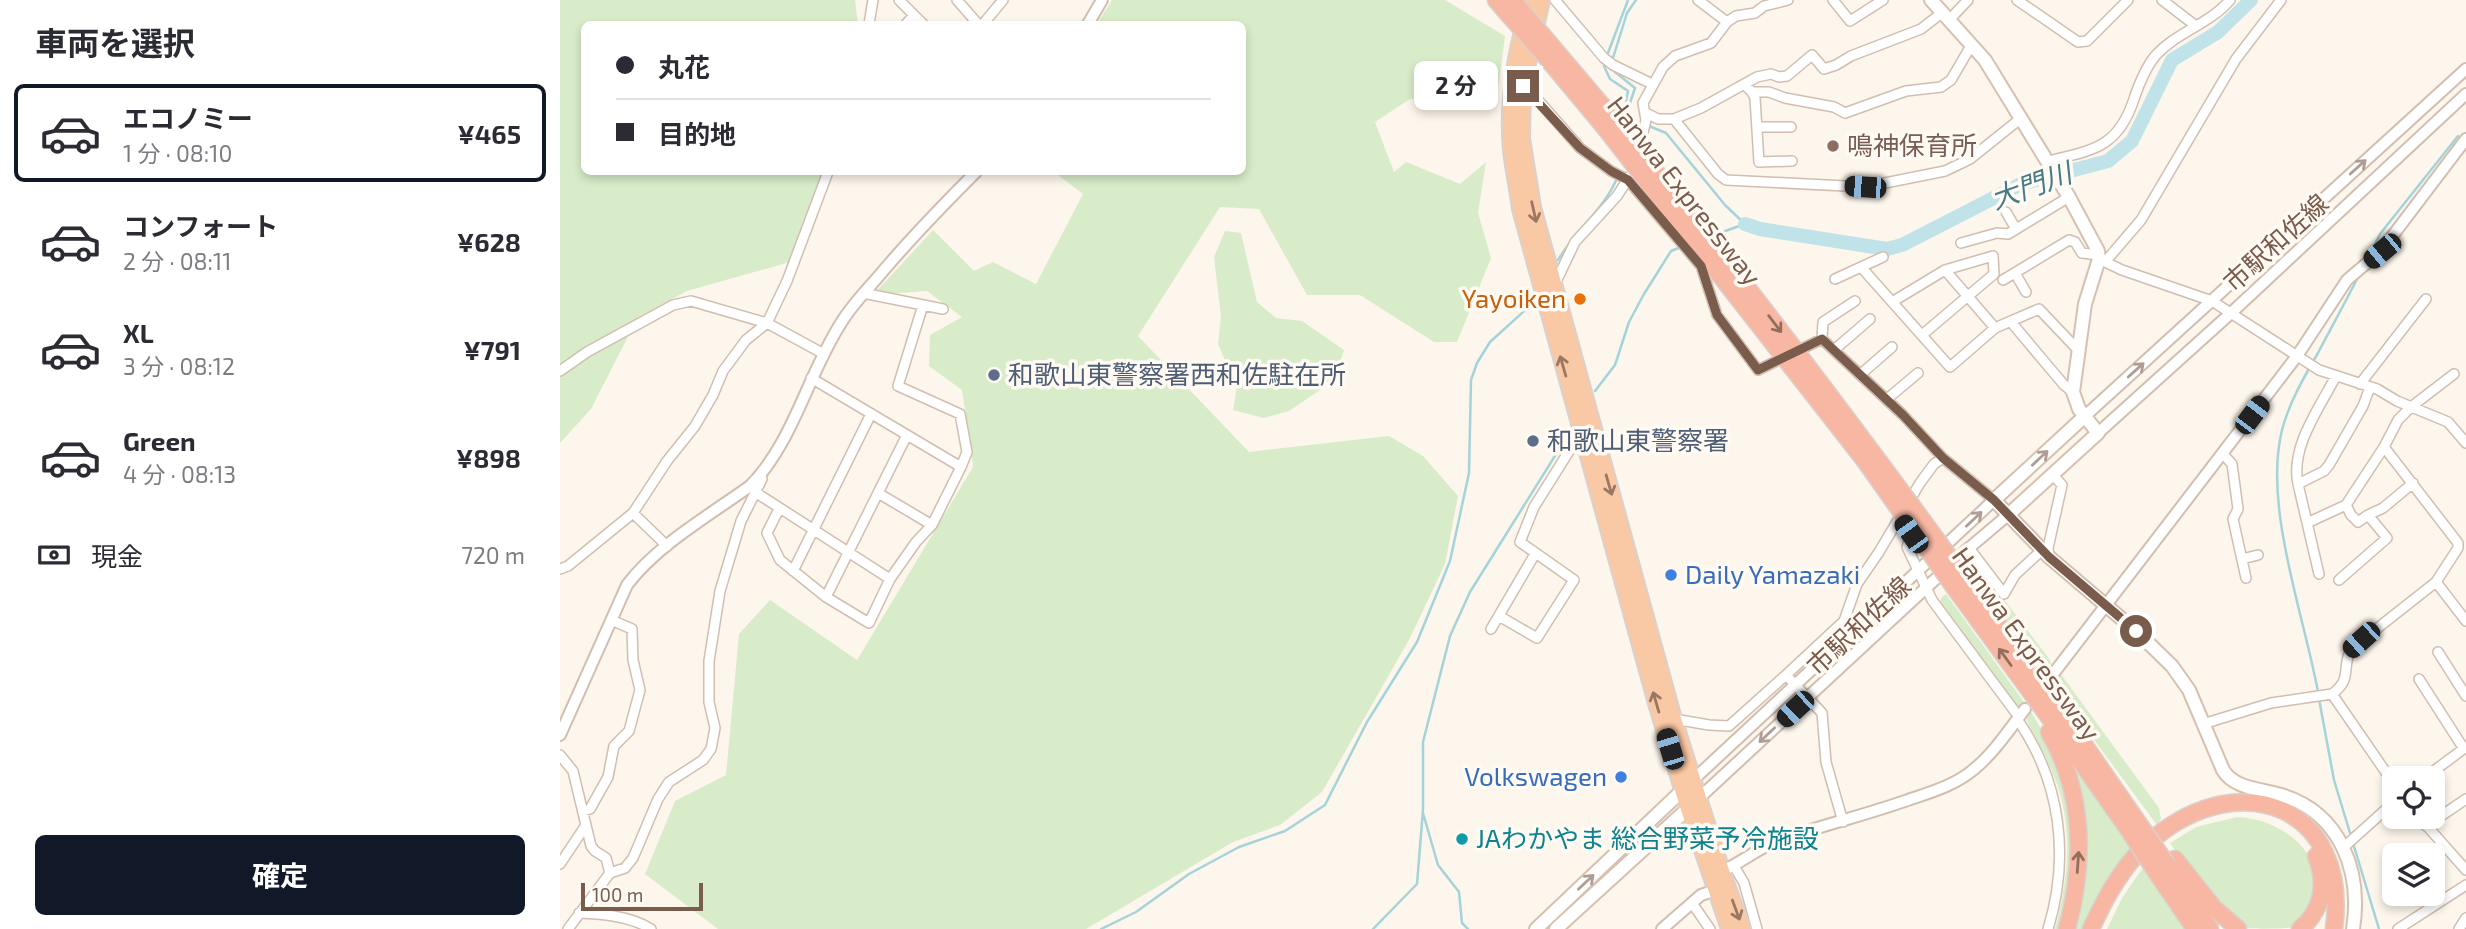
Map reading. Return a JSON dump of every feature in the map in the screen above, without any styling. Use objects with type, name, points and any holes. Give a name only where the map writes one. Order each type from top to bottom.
[{"type":"highway","name":"Hanwa Expressway","points":[[1496,0],[1511,5],[1608,122],[1691,215],[1873,451],[2024,683],[2138,825]]},
{"type":"highway","points":[[1530,0],[1519,41],[1517,86],[1510,135],[1520,209],[1657,707],[1688,786]]},
{"type":"highway","points":[[1542,0],[1517,86],[1532,207],[1674,719],[1688,786],[1716,890],[1729,929]]},
{"type":"highway","name":"Hanwa Expressway","points":[[1959,582],[2074,730],[2210,929]]},
{"type":"highway","points":[[2024,683],[2035,710],[2064,761],[2077,810],[2078,862],[2067,929]]},
{"type":"highway","points":[[2091,929],[2122,873],[2156,836],[2183,818],[2203,810],[2239,802],[2259,803],[2277,809],[2297,819],[2313,834],[2329,860],[2333,877],[2336,900],[2334,929]]},
{"type":"highway","points":[[1693,804],[1728,869],[1743,929]]},
{"type":"highway","points":[[2100,929],[2126,882],[2162,843],[2207,819],[2228,813],[2248,812],[2272,816],[2292,827],[2305,839],[2318,860],[2322,874],[2321,897],[2314,914],[2300,929]]},
{"type":"highway","points":[[2138,825],[2167,867],[2238,929]]},
{"type":"highway","name":"Hanwa Expressway","points":[[2167,867],[2195,929]]},
{"type":"main road","points":[[1931,0],[1985,60],[2049,163],[2101,258],[2085,304],[2073,392],[2079,409],[2098,433],[2008,515]]},
{"type":"main road","points":[[2085,416],[1994,500],[2045,553],[2136,631],[2172,666],[2189,690],[2222,770],[2228,778],[2303,804],[2350,843],[2355,886],[2353,929]]},
{"type":"main road","points":[[1536,929],[1688,786]]},
{"type":"main road","points":[[1556,929],[1693,804]]},
{"type":"street","points":[[870,21],[873,0]]},
{"type":"street","points":[[899,0],[920,21]]},
{"type":"street","points":[[957,0],[978,21]]},
{"type":"street","points":[[984,21],[1003,0]]},
{"type":"street","points":[[1090,21],[1102,0]]},
{"type":"street","points":[[1555,0],[1604,58],[1652,84]]},
{"type":"street","points":[[1698,0],[1727,22]]},
{"type":"street","points":[[1545,302],[1576,242],[1617,196],[1626,179],[1643,135],[1646,116],[1643,103],[1663,67],[1675,56],[1711,43],[1727,22],[1736,16],[1755,13],[1765,6],[1788,0]]},
{"type":"street","points":[[1833,0],[1850,21],[1883,0]]},
{"type":"street","points":[[1749,89],[1756,77],[1787,76],[1812,55],[1824,69],[1836,65],[1851,56],[1921,29],[1968,0]]},
{"type":"street","points":[[2017,0],[2078,41],[2087,41],[2128,0]]},
{"type":"street","points":[[2162,0],[2196,26]]},
{"type":"street","points":[[2049,163],[2095,149],[2116,135],[2124,125],[2141,79],[2154,57],[2169,43],[2230,0]]},
{"type":"street","points":[[2101,258],[2141,220],[2236,59],[2281,0]]},
{"type":"street","points":[[909,21],[914,15]]},
{"type":"street","points":[[1646,116],[1674,119],[1749,89],[1834,107],[1844,113],[1906,91],[1941,87],[1951,80],[1972,44]]},
{"type":"street","name":"市駅和佐線","points":[[2085,416],[2466,69]]},
{"type":"street","points":[[1517,86],[1580,148],[1626,179],[1701,266],[1717,315],[1758,370],[1822,339]]},
{"type":"street","points":[[1749,89],[1755,99],[1759,162],[1792,161]]},
{"type":"street","name":"市駅和佐線","points":[[2098,433],[2466,94]]},
{"type":"street","points":[[1674,119],[1717,173],[1726,180],[1865,187],[1952,168],[1970,159],[2020,119]]},
{"type":"street","points":[[1757,128],[1791,127]]},
{"type":"street","points":[[2050,678],[2297,356],[2347,280],[2382,251],[2466,139]]},
{"type":"street","points":[[560,569],[568,566],[633,513],[667,461],[695,426],[723,371],[746,340],[767,323],[787,281],[827,175]]},
{"type":"street","points":[[560,735],[627,584],[640,568],[761,475],[772,460],[839,325],[914,234],[973,175]]},
{"type":"street","points":[[1961,243],[1997,233],[2008,233],[2067,194]]},
{"type":"street","points":[[2006,212],[2016,229]]},
{"type":"street","points":[[2003,280],[2069,240],[2075,242],[2082,253],[2212,301],[2319,370],[2371,387],[2448,422],[2466,443]]},
{"type":"street","points":[[1892,302],[1945,270],[1993,256],[1994,274],[1922,335]]},
{"type":"street","points":[[1835,279],[1883,257]]},
{"type":"street","points":[[1861,267],[1950,367],[1995,328],[2039,309],[2078,350]]},
{"type":"street","points":[[1945,270],[1995,328]]},
{"type":"street","points":[[2015,273],[2026,292]]},
{"type":"street","points":[[863,293],[943,309]]},
{"type":"street","points":[[2360,384],[2426,299]]},
{"type":"street","points":[[560,371],[587,352],[673,305],[691,301],[767,323],[824,354]]},
{"type":"street","points":[[1822,339],[1823,322],[1855,301]]},
{"type":"street","points":[[779,509],[767,533],[780,560],[826,597],[869,623],[890,579],[916,542],[932,525],[967,452],[960,414],[898,386],[923,306]]},
{"type":"street","points":[[1834,350],[1870,319]]},
{"type":"street","points":[[2011,322],[2073,392]]},
{"type":"street","points":[[1822,339],[1861,374],[1943,458],[1994,500]]},
{"type":"street","points":[[1861,374],[1892,347]]},
{"type":"street","points":[[1887,400],[1918,373]]},
{"type":"street","points":[[2307,523],[2346,505],[2384,447],[2398,420],[2454,374]]},
{"type":"street","points":[[2319,574],[2296,475],[2301,445],[2336,376]]},
{"type":"street","points":[[811,378],[961,467]]},
{"type":"street","points":[[2298,484],[2324,471],[2329,465],[2371,387]]},
{"type":"street","points":[[793,571],[871,414]]},
{"type":"street","points":[[1499,616],[1537,638],[1574,580],[1521,544],[1520,540],[1534,507],[1590,419]]},
{"type":"street","points":[[826,597],[907,435]]},
{"type":"street","points":[[2203,724],[2271,704],[2332,694],[2340,689],[2346,679],[2351,649],[2436,582],[2458,548],[2458,542],[2384,447]]},
{"type":"street","points":[[2222,453],[2232,464],[2238,509],[2233,519],[2246,578]]},
{"type":"street","points":[[1674,719],[1729,726],[1844,621],[1857,584],[1925,476],[1934,464],[1943,458]]},
{"type":"street","points":[[568,929],[610,873],[625,868],[633,858],[669,782],[703,760],[711,749],[715,728],[709,702],[709,661],[720,591],[741,521],[762,479],[761,475]]},
{"type":"street","points":[[1969,548],[2004,594],[2015,575],[2045,553],[2049,544],[2062,485],[2053,475]]},
{"type":"street","points":[[2346,505],[2351,516],[2358,522],[2383,508],[2413,483]]},
{"type":"street","points":[[755,492],[890,579]]},
{"type":"street","points":[[878,493],[932,525]]},
{"type":"street","name":"市駅和佐線","points":[[1688,786],[1994,500]]},
{"type":"street","points":[[633,513],[667,547]]},
{"type":"street","name":"市駅和佐線","points":[[1693,804],[2008,515]]},
{"type":"street","points":[[2339,580],[2387,538],[2368,515]]},
{"type":"street","points":[[1900,518],[1911,534],[1907,547],[1925,589],[1987,677],[2020,715],[2045,771],[2056,807],[2061,838],[2057,892],[2048,929]]},
{"type":"street","points":[[1491,629],[1535,554]]},
{"type":"street","points":[[2242,559],[2259,555]]},
{"type":"street","points":[[2436,582],[2466,621]]},
{"type":"street","points":[[583,811],[590,809],[608,777],[614,746],[629,731],[640,690],[633,660],[632,629],[611,620]]},
{"type":"street","points":[[2438,652],[2466,696]]},
{"type":"street","points":[[1786,675],[1822,713],[1826,762],[1843,822]]},
{"type":"street","points":[[2419,679],[2465,748],[2441,766]]},
{"type":"street","points":[[2332,694],[2382,767]]},
{"type":"street","points":[[1756,929],[1744,883],[1728,869],[1754,851],[1781,839],[1933,792],[1965,776],[1986,758],[2020,715]]},
{"type":"street","points":[[560,755],[573,771],[591,846],[606,858],[610,873]]},
{"type":"street","points":[[2445,813],[2466,799]]},
{"type":"street","points":[[2350,843],[2382,813]]},
{"type":"street","points":[[560,864],[586,825]]},
{"type":"street","points":[[2429,829],[2466,870]]},
{"type":"street","points":[[2398,929],[2466,885]]},
{"type":"street","points":[[1662,929],[1673,925],[1701,895],[1716,890]]},
{"type":"street","points":[[1692,903],[1710,929]]},
{"type":"street","points":[[579,913],[607,914],[642,923],[651,929]]},
{"type":"street","points":[[2459,929],[2466,918]]},
{"type":"green space","points":[[560,0],[855,0],[858,21],[581,21],[581,175],[825,175],[819,213],[790,262],[687,291],[638,317],[591,409],[560,443]]},
{"type":"green space","points":[[1112,0],[1445,0],[1505,36],[1496,105],[1410,99],[1375,122],[1394,172],[1406,162],[1460,184],[1486,162],[1478,213],[1491,258],[1457,342],[1434,342],[1360,295],[1307,295],[1259,209],[1220,207],[1138,336],[1249,452],[1389,436],[1423,456],[1458,496],[1445,564],[1409,640],[1322,792],[1280,825],[1233,842],[1086,929],[718,929],[645,874],[675,801],[726,775],[739,634],[770,600],[857,660],[973,467],[962,390],[929,366],[930,335],[962,317],[927,291],[873,295],[933,230],[974,271],[993,262],[1036,284],[1083,194],[1058,175],[1246,175],[1246,21],[1099,21]]},
{"type":"green space","points":[[1225,231],[1241,233],[1257,302],[1276,318],[1302,321],[1344,350],[1338,369],[1323,388],[1289,411],[1264,418],[1233,410],[1237,387],[1218,344],[1221,317],[1214,257]]},
{"type":"green space","points":[[1978,565],[2050,660],[2047,674],[2060,673],[2159,808],[2161,819],[2157,825],[1969,571]]},
{"type":"green space","points":[[1946,594],[2032,713],[2057,757],[2075,837],[2063,929],[2055,929],[2064,890],[2067,851],[2067,832],[2060,793],[2027,720],[2029,715],[2022,704],[2017,707],[1940,604],[1941,598]]},
{"type":"green space","points":[[2065,750],[2134,851],[2085,929],[2071,929],[2080,884]]},
{"type":"green space","points":[[2237,817],[2270,824],[2299,843],[2309,856],[2315,887],[2305,915],[2293,927],[2245,928],[2197,880],[2170,843],[2196,827]]},
{"type":"green space","points":[[2144,866],[2187,929],[2107,929],[2122,898]]},
{"type":"waterway","points":[[1608,53],[1628,0]]},
{"type":"waterway","points":[[1613,58],[1627,13],[1636,0]]},
{"type":"waterway","name":"大門川","points":[[1745,224],[1760,229],[1887,249],[1902,245],[2021,184],[2108,161],[2132,141],[2172,60],[2218,32],[2251,0]]},
{"type":"waterway","points":[[1604,66],[1610,79],[1628,91],[1624,112],[1627,120]]},
{"type":"waterway","points":[[1615,72],[1635,88],[1629,106],[1628,124]]},
{"type":"waterway","points":[[1628,123],[1642,125]]},
{"type":"waterway","points":[[1649,126],[1666,133],[1725,205],[1745,224],[1714,235]]},
{"type":"waterway","points":[[2369,256],[2380,234],[2458,136]]},
{"type":"waterway","points":[[1558,260],[1605,199],[1617,178]]},
{"type":"waterway","points":[[1595,391],[1615,365],[1629,322],[1644,294],[1671,251],[1681,247]]},
{"type":"waterway","points":[[2318,692],[2281,526],[2278,460],[2282,430],[2293,400],[2358,277]]},
{"type":"waterway","points":[[1101,929],[1136,912],[1189,874],[1239,847],[1285,831],[1325,805],[1367,722],[1417,642],[1450,561],[1469,473],[1471,380],[1477,363],[1490,342],[1533,303]]},
{"type":"waterway","points":[[1373,929],[1417,884],[1423,810],[1423,742],[1450,636],[1470,592],[1568,435]]},
{"type":"waterway","points":[[2319,699],[2334,780],[2379,929]]},
{"type":"waterway","points":[[1423,813],[1438,865],[1459,892],[1462,923],[1468,929]]},
{"type":"place","name":"鳴神保育所","points":[[1833,146]]},
{"type":"place","name":"Yayoiken","points":[[1580,299]]},
{"type":"place","name":"和歌山東警察署西和佐駐在所","points":[[994,375]]},
{"type":"place","name":"和歌山東警察署","points":[[1533,441]]},
{"type":"place","name":"Daily Yamazaki","points":[[1671,575]]},
{"type":"place","name":"Volkswagen","points":[[1621,777]]},
{"type":"place","name":"JAわかやま 総合野菜予冷施設","points":[[1462,839]]},
{"type":"route","points":[[1523,86],[1580,148],[1628,180],[1701,266],[1717,315],[1758,370],[1822,339],[1903,415],[1943,458],[1994,500],[2049,557],[2136,631]]}]
